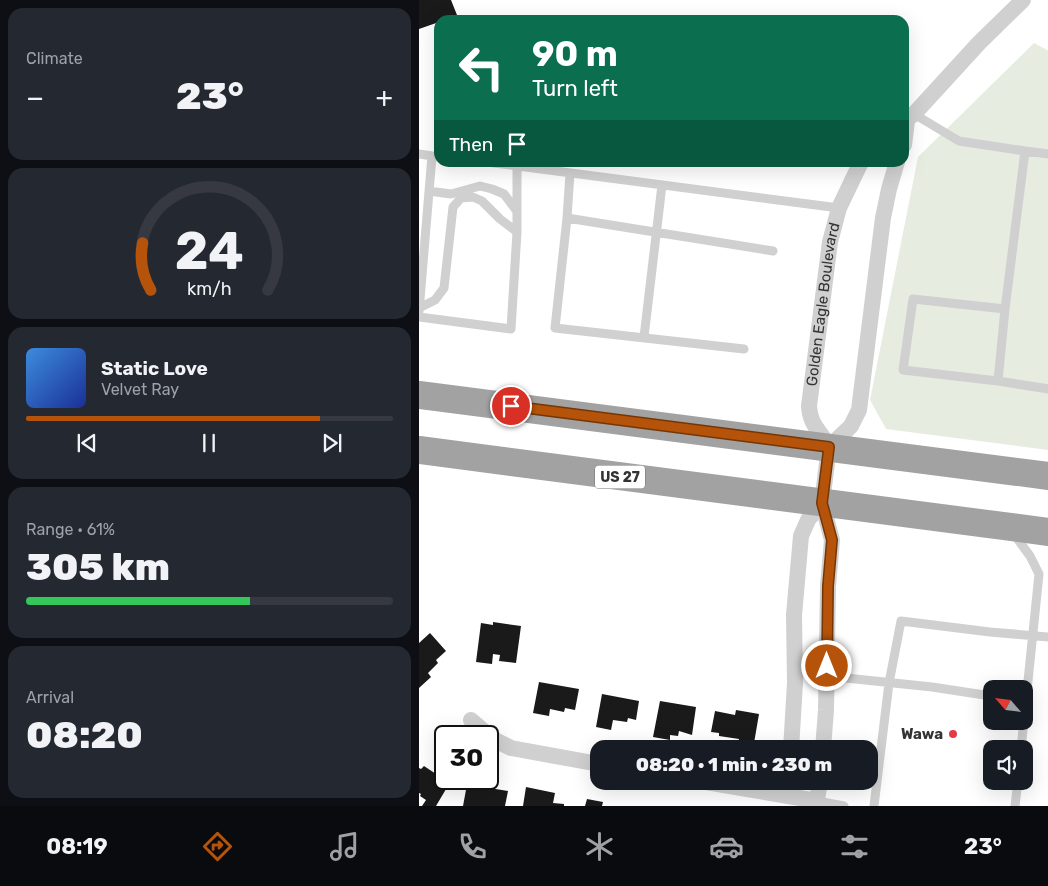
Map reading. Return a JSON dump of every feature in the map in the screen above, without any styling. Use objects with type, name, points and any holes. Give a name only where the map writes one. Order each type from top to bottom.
[{"type":"highway","points":[[419,394],[1048,476]]},
{"type":"highway","name":"US 27","points":[[419,450],[1048,532]]},
{"type":"street","points":[[909,117],[1023,0]]},
{"type":"street","name":"Golden Eagle Boulevard","points":[[829,447],[813,424],[809,406],[831,242],[839,208],[859,167]]},
{"type":"street","points":[[823,740],[827,676],[828,586],[832,540],[822,503],[829,447],[851,426],[859,410],[885,204],[895,167]]},
{"type":"street","points":[[792,740],[795,683],[794,615],[801,536],[808,520],[822,503]]},
{"type":"street","points":[[471,720],[493,739],[511,748],[590,762]]},
{"type":"street","points":[[760,790],[786,794],[816,804],[818,790]]},
{"type":"lane","points":[[909,118],[959,141],[1048,154]]},
{"type":"lane","points":[[998,382],[1005,309],[1025,151]]},
{"type":"lane","points":[[419,154],[434,156]]},
{"type":"lane","points":[[419,309],[429,192],[434,162]]},
{"type":"lane","points":[[419,317],[511,330],[517,232],[517,167]]},
{"type":"lane","points":[[525,167],[839,208]]},
{"type":"lane","points":[[570,173],[555,328],[744,348]]},
{"type":"lane","points":[[644,337],[662,185]]},
{"type":"lane","points":[[429,192],[451,194],[479,186],[504,194],[517,210]]},
{"type":"lane","points":[[419,309],[435,300],[444,288],[453,207],[461,198],[473,197],[482,201],[500,220],[517,232]]},
{"type":"lane","points":[[567,218],[773,251]]},
{"type":"lane","points":[[1005,309],[913,299],[903,370],[1048,389]]},
{"type":"lane","points":[[1009,527],[1039,574],[1028,680]]},
{"type":"lane","points":[[874,806],[889,683],[901,621],[1048,637]]},
{"type":"lane","points":[[827,676],[983,695]]},
{"type":"lane","points":[[1015,806],[1017,790]]},
{"type":"lane","points":[[816,804],[844,806]]},
{"type":"shaded area","points":[[1034,43],[1049,51],[1048,450],[886,429],[870,400],[918,157]]},
{"type":"building","points":[[419,0],[451,0],[457,15],[434,15],[434,24],[419,29]]},
{"type":"building","points":[[493,622],[521,626],[516,663],[499,661],[500,655],[493,654],[492,664],[476,662],[481,623],[493,625]]},
{"type":"building","points":[[430,633],[446,651],[436,660],[438,663],[428,673],[431,677],[419,688],[419,643]]},
{"type":"building","points":[[539,682],[579,689],[575,710],[565,708],[564,712],[550,709],[549,716],[533,713]]},
{"type":"building","points":[[602,694],[639,701],[636,720],[628,718],[627,722],[613,720],[611,730],[596,727]]},
{"type":"building","points":[[660,701],[696,707],[692,735],[679,731],[678,736],[670,735],[670,740],[653,737]]},
{"type":"building","points":[[736,710],[759,714],[755,740],[739,740],[719,736],[719,733],[711,732],[715,711],[735,715]]},
{"type":"building","points":[[424,766],[434,773],[434,790],[445,790],[436,806],[422,806],[426,800],[419,793],[419,768],[421,769]]},
{"type":"building","points":[[526,787],[555,793],[553,803],[564,804],[564,806],[523,806]]},
{"type":"building","points":[[466,790],[508,791],[505,806],[463,806]]},
{"type":"building","points":[[587,799],[603,802],[602,806],[585,806]]},
{"type":"place","name":"Wawa","points":[[953,734]]},
{"type":"route","points":[[511,406],[829,447],[822,503],[832,540],[828,586],[827,666]]}]
